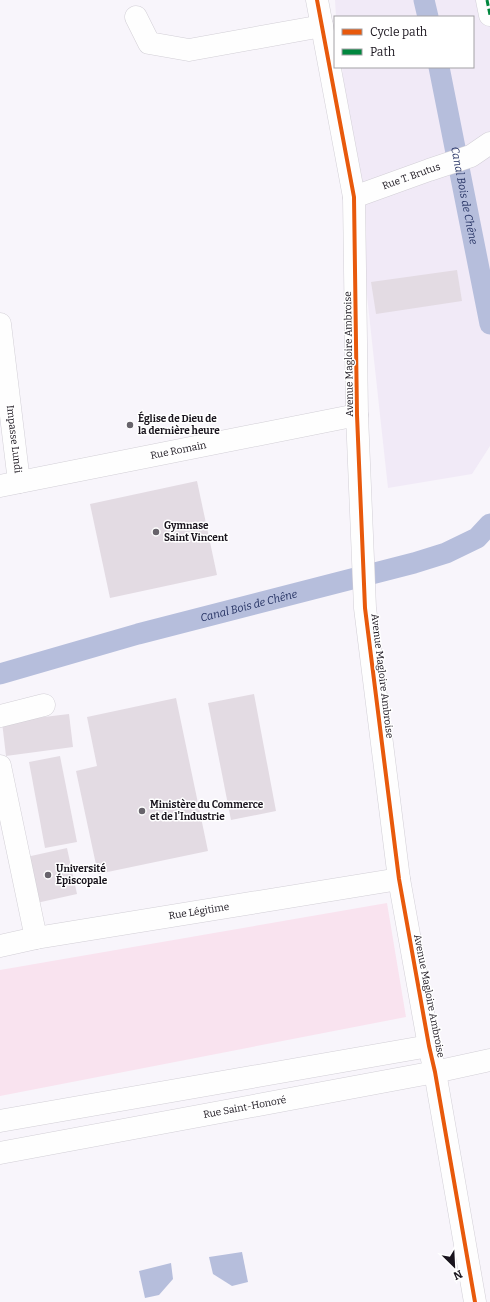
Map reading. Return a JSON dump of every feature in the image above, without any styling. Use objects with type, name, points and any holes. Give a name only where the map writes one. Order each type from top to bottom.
[{"type":"street","name":"Avenue Magloire Ambroise","points":[[317,0],[354,197],[357,415],[365,608],[399,879],[435,1072],[475,1302]]},
{"type":"street","points":[[487,0],[490,15]]},
{"type":"street","points":[[136,17],[149,43],[189,50],[322,26]]},
{"type":"street","name":"Rue T. Brutus","points":[[354,197],[471,156],[490,143]]},
{"type":"street","name":"Impasse Lundi","points":[[0,324],[10,484]]},
{"type":"street","name":"Rue Romain","points":[[10,484],[357,415]]},
{"type":"street","points":[[0,716],[44,705]]},
{"type":"street","points":[[0,766],[36,938]]},
{"type":"street","name":"Rue Légitime","points":[[0,946],[36,938],[399,879]]},
{"type":"street","points":[[0,1121],[429,1046]]},
{"type":"street","name":"Rue Saint-Honoré","points":[[0,1153],[435,1072],[490,1060]]},
{"type":"shaded area","points":[[335,0],[490,0],[490,446],[472,474],[388,488],[342,68],[474,68],[474,16],[336,16]]},
{"type":"shaded area","points":[[387,903],[406,1017],[0,1096],[0,970]]},
{"type":"water","points":[[242,1252],[248,1282],[232,1286],[213,1274],[209,1257]]},
{"type":"water","points":[[171,1263],[173,1279],[159,1295],[145,1298],[139,1271]]},
{"type":"building","points":[[457,270],[462,301],[376,314],[371,282]]},
{"type":"building","points":[[197,481],[217,575],[110,598],[90,504]]},
{"type":"building","points":[[254,694],[276,811],[231,820],[208,703]]},
{"type":"building","name":"Ministère du Commerce et de l'Industrie","points":[[176,698],[208,851],[98,874],[76,771],[97,766],[87,717]]},
{"type":"building","points":[[69,714],[73,747],[6,756],[2,722]]},
{"type":"building","points":[[60,756],[77,842],[45,848],[29,762]]},
{"type":"building","points":[[67,848],[77,894],[32,904],[22,858]]},
{"type":"waterway","name":"Canal Bois de Chêne","points":[[424,0],[428,16]]},
{"type":"waterway","name":"Canal Bois de Chêne","points":[[439,68],[490,324]]},
{"type":"waterway","name":"Canal Bois de Chêne","points":[[0,674],[138,634],[414,563],[446,553],[477,538],[490,524]]},
{"type":"marked path","points":[[487,0],[490,15]]},
{"type":"cycle path","points":[[317,0],[354,197],[357,415],[365,608],[399,879],[435,1072],[475,1302]]},
{"type":"place","name":"Église de Dieu de la dernière heure","points":[[130,425]]},
{"type":"place","name":"Gymnase Saint Vincent","points":[[156,532]]},
{"type":"place","name":"Ministère du Commerce et de l'Industrie","points":[[142,811]]},
{"type":"place","name":"Université Épiscopale","points":[[48,875]]}]
